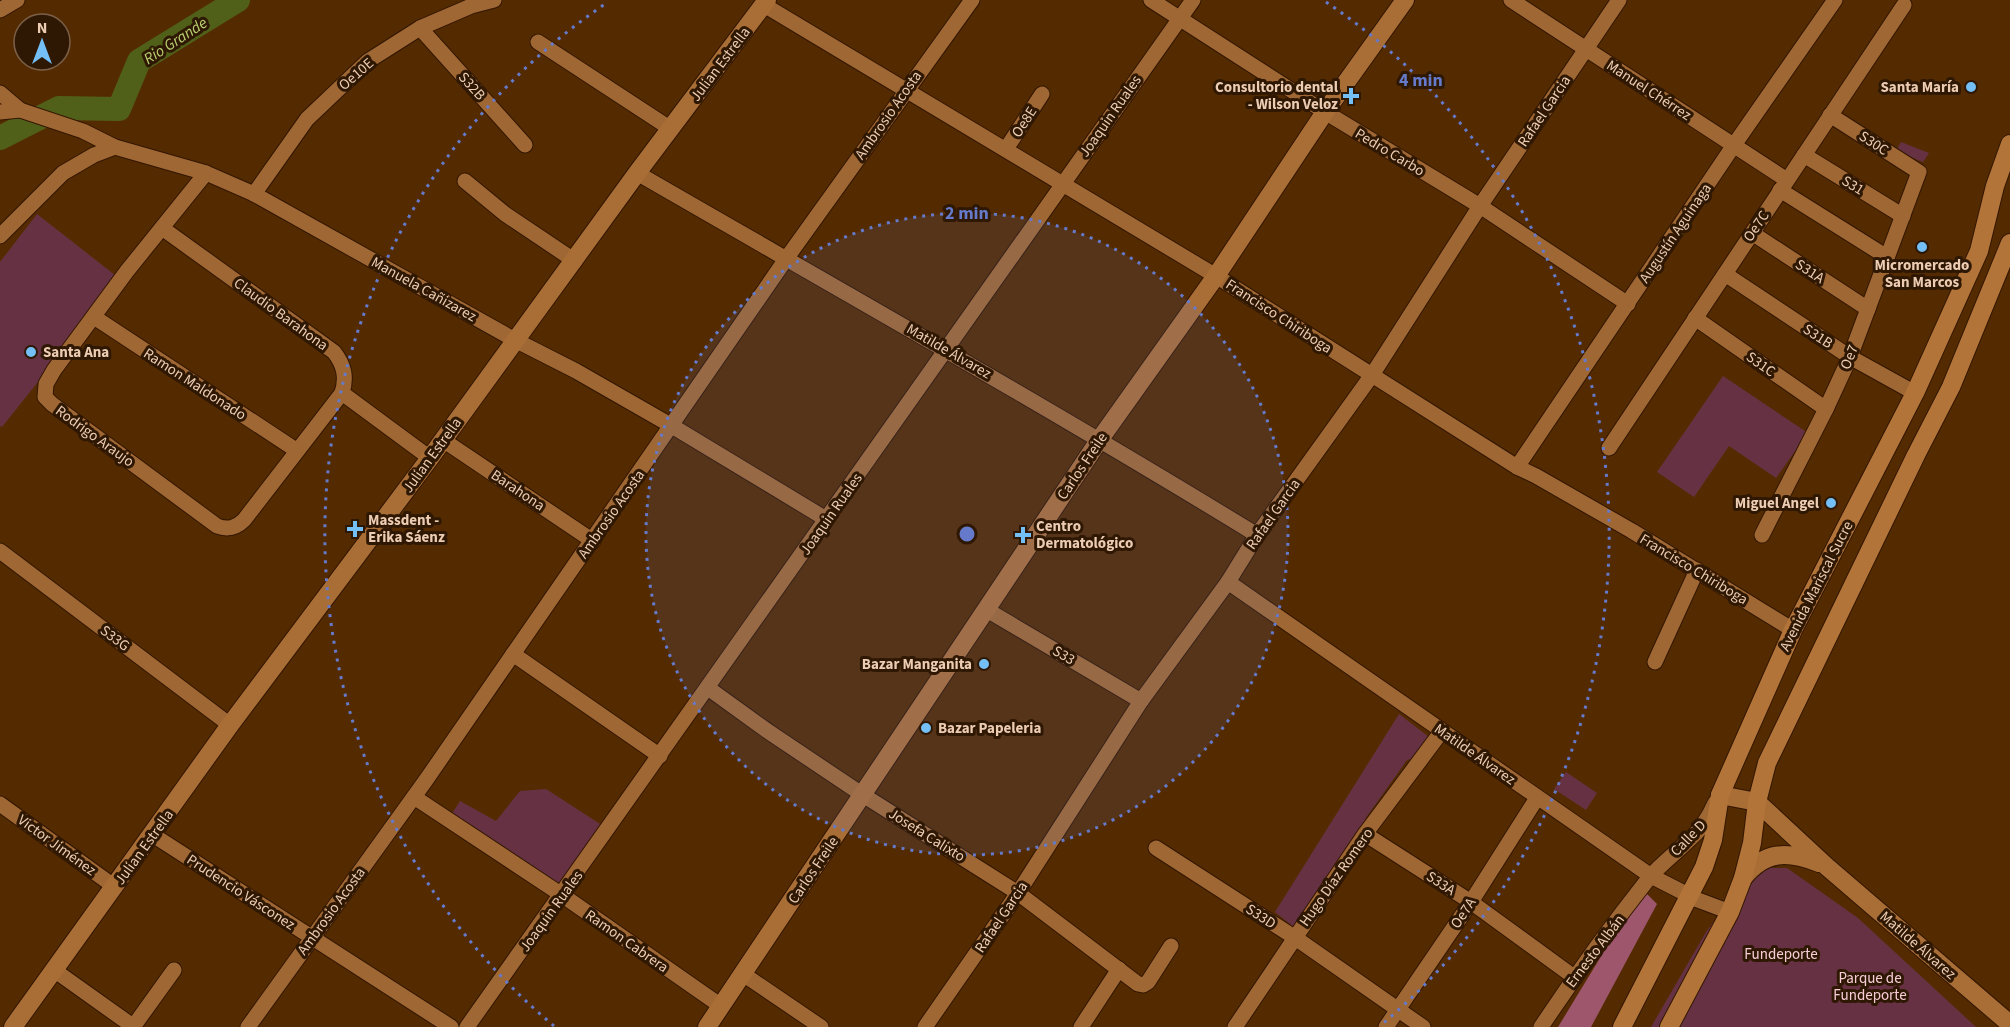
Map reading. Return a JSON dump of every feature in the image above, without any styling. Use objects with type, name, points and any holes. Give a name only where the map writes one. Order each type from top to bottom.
[{"type":"main road","name":"Avenida Mariscal Sucre","points":[[1622,1027],[1704,867],[1713,840],[1720,795],[1793,630],[1915,393],[1980,248],[1995,186],[2010,144]]},
{"type":"main road","points":[[1980,248],[2010,168]]},
{"type":"main road","name":"Avenida Mariscal Sucre","points":[[1669,1027],[1730,912],[1743,878],[1752,843],[1757,802],[1767,763],[1951,387],[2010,243]]},
{"type":"street","points":[[0,10],[17,0]]},
{"type":"street","name":"Oe10E","points":[[254,194],[307,119],[368,61],[420,28],[471,6],[494,0]]},
{"type":"street","name":"Ambrosio Acosta","points":[[248,1027],[593,541],[786,259],[972,0]]},
{"type":"street","name":"Pedro Carbo","points":[[1150,0],[1325,112],[1480,206],[1628,304]]},
{"type":"street","name":"Joaquin Ruales","points":[[467,1027],[562,896],[1193,0]]},
{"type":"street","name":"Carlos Freile","points":[[707,1027],[1100,439],[1216,276],[1325,112],[1405,0]]},
{"type":"street","name":"Manuel Chérrez","points":[[1511,0],[1734,145],[1784,185],[1887,257]]},
{"type":"street","name":"Rafael Garcia","points":[[925,1027],[1018,893],[1141,701],[1228,582],[1257,535],[1372,375],[1480,206],[1619,0]]},
{"type":"street","name":"Augustín Aguinaga","points":[[1517,467],[1833,1]]},
{"type":"street","name":"Francisco Chiriboga","points":[[765,2],[1216,276],[1517,467],[1696,570],[1793,630]]},
{"type":"street","name":"Julian Estrella","points":[[14,1027],[230,725],[430,458],[637,173],[765,2]]},
{"type":"street","name":"Oe7C","points":[[1610,448],[1904,5]]},
{"type":"street","name":"S32B","points":[[420,28],[525,145]]},
{"type":"street","points":[[538,42],[671,129]]},
{"type":"street","points":[[0,93],[20,110]]},
{"type":"street","name":"Oe8E","points":[[1006,149],[1042,94]]},
{"type":"street","name":"Manuela Cañizarez","points":[[0,112],[20,110],[42,117],[115,147],[206,173],[254,194],[515,340],[576,371],[826,519]]},
{"type":"street","name":"S30C","points":[[1830,115],[1918,172]]},
{"type":"street","points":[[0,236],[63,173],[94,155],[115,147]]},
{"type":"street","name":"S31","points":[[1804,154],[1903,216]]},
{"type":"street","name":"Oe7","points":[[1761,535],[1827,409],[1850,357],[1918,172]]},
{"type":"street","name":"Rodrigo Araujo","points":[[206,173],[45,384],[45,397],[217,526],[229,528],[240,524],[342,393]]},
{"type":"street","name":"Matilde Álvarez","points":[[637,173],[1100,439],[1257,535]]},
{"type":"street","points":[[465,181],[505,214],[574,261]]},
{"type":"street","name":"Claudio Barahona","points":[[162,228],[334,352],[341,361],[345,374],[342,393]]},
{"type":"street","name":"S31A","points":[[1752,233],[1868,309]]},
{"type":"street","name":"S31B","points":[[1725,274],[1850,357],[1915,393]]},
{"type":"street","name":"Ramon Maldonado","points":[[94,317],[296,450]]},
{"type":"street","name":"S31C","points":[[1695,318],[1827,409]]},
{"type":"street","points":[[342,393],[430,458]]},
{"type":"street","name":"Barahona","points":[[443,440],[593,541]]},
{"type":"street","name":"S33G","points":[[0,551],[230,725]]},
{"type":"street","points":[[1655,662],[1696,570]]},
{"type":"street","name":"Matilde Álvarez","points":[[1228,582],[1650,876],[1730,912]]},
{"type":"street","name":"S33","points":[[987,610],[1141,701]]},
{"type":"street","points":[[513,654],[660,756]]},
{"type":"street","name":"Josefa Calixto","points":[[708,688],[863,795],[1018,893],[1138,984],[1143,985],[1148,982],[1171,946]]},
{"type":"street","name":"Hugo Díaz Romero","points":[[1235,1027],[1365,834],[1442,731]]},
{"type":"street","points":[[1720,795],[1757,802]]},
{"type":"street","name":"Calle D","points":[[1650,876],[1691,839],[1708,819],[1720,795]]},
{"type":"street","name":"Ramon Cabrera","points":[[414,796],[721,1006]]},
{"type":"street","name":"Oe7A","points":[[1386,1027],[1471,902],[1537,798]]},
{"type":"street","name":"Matilde Álvarez","points":[[1757,802],[1826,866],[2010,1024]]},
{"type":"street","name":"Victor Jiménez","points":[[0,804],[115,887]]},
{"type":"street","name":"S33A","points":[[1365,834],[1471,902],[1574,977]]},
{"type":"street","name":"Prudencio Vásconez","points":[[153,835],[451,1027]]},
{"type":"street","name":"S33D","points":[[1156,848],[1294,937],[1423,1027]]},
{"type":"street","name":"Matilde Álvarez","points":[[1743,878],[1759,862],[1780,855],[1802,857],[1826,866]]},
{"type":"street","name":"Ernesto Albán","points":[[1540,1027],[1574,977],[1650,876]]},
{"type":"street","points":[[1081,1027],[1119,969]]},
{"type":"street","points":[[54,970],[133,1027],[174,970]]},
{"type":"street","points":[[743,974],[821,1027]]},
{"type":"green space","points":[[1901,142],[1929,153],[1923,162],[1896,151]]},
{"type":"green space","name":"Santa Ana","points":[[37,214],[120,279],[2,427],[0,426],[0,262]]},
{"type":"green space","points":[[1723,376],[1808,433],[1776,478],[1729,446],[1694,497],[1657,472]]},
{"type":"green space","points":[[1399,714],[1433,740],[1422,756],[1407,760],[1365,819],[1367,843],[1301,933],[1275,912]]},
{"type":"green space","points":[[1566,772],[1597,793],[1586,810],[1554,789]]},
{"type":"green space","points":[[546,789],[614,833],[572,893],[451,815],[460,801],[496,821],[520,791]]},
{"type":"green space","name":"Fundeporte","points":[[1760,868],[1787,868],[1858,918],[1976,1027],[1651,1027],[1706,932],[1739,886]]},
{"type":"shaded area","points":[[1642,889],[1657,904],[1591,1027],[1558,1027]]},
{"type":"waterway","name":"Rio Grande","points":[[0,138],[59,108],[119,109],[139,61],[238,0]]},
{"type":"place","name":"Santa María","points":[[1971,87]]},
{"type":"place","name":"Consultorio dental - Wilson Veloz","points":[[1351,96]]},
{"type":"place","name":"Micromercado San Marcos","points":[[1922,247]]},
{"type":"place","name":"Santa Ana","points":[[31,352]]},
{"type":"place","name":"Miguel Angel","points":[[1831,503]]},
{"type":"place","name":"Massdent - Erika Sáenz","points":[[355,529]]},
{"type":"place","name":"Centro Dermatológico","points":[[1023,535]]},
{"type":"place","name":"Bazar Manganita","points":[[984,664]]},
{"type":"place","name":"Bazar Papeleria","points":[[926,728]]},
{"type":"park label","name":"Parque de Fundeporte","points":[[1870,986]]}]
